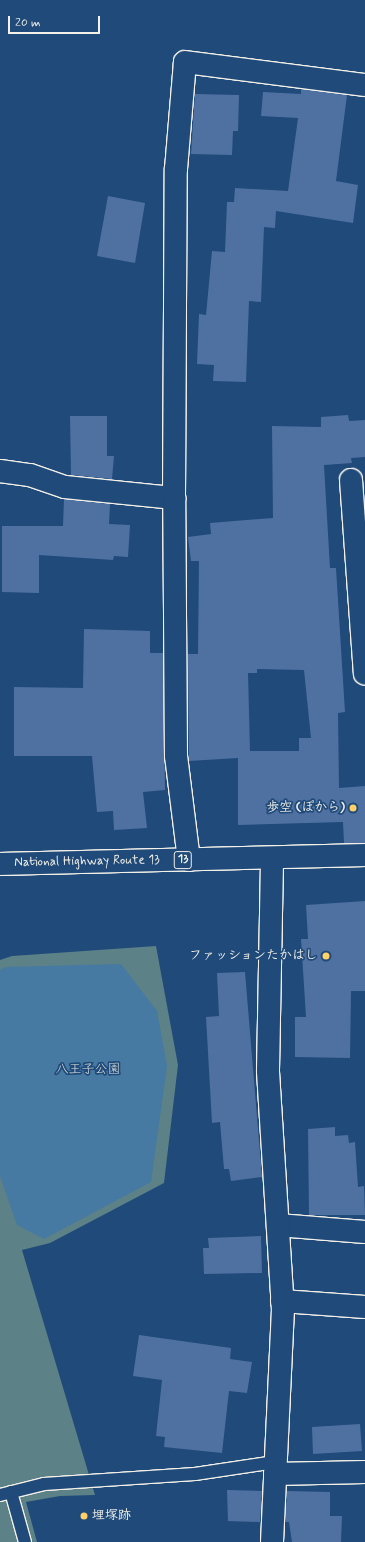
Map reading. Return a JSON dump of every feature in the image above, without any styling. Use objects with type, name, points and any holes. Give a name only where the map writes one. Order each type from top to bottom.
[{"type":"main road","points":[[188,860],[176,756],[174,498],[176,169],[185,62],[365,85]]},
{"type":"main road","points":[[0,471],[30,475],[65,487],[174,498]]},
{"type":"main road","points":[[351,480],[365,673]]},
{"type":"main road","name":"National Highway Route 13","points":[[0,864],[365,855]]},
{"type":"main road","points":[[272,858],[268,1070],[282,1301],[272,1542]]},
{"type":"main road","points":[[278,1225],[365,1232]]},
{"type":"main road","points":[[282,1301],[365,1307]]},
{"type":"main road","points":[[275,1468],[365,1472]]},
{"type":"lane","points":[[25,1542],[5,1493],[44,1484],[275,1468]]},
{"type":"green space","name":"八王子公園","points":[[156,946],[178,1065],[164,1183],[50,1243],[22,1250],[95,1495],[60,1496],[26,1502],[37,1542],[0,1542],[0,960],[12,956]]},
{"type":"water","name":"八王子公園","points":[[121,964],[157,1011],[167,1066],[151,1182],[44,1239],[17,1225],[0,1176],[0,970],[6,967]]},
{"type":"building","points":[[301,89],[347,95],[336,181],[358,185],[353,223],[276,211],[275,228],[264,227],[261,302],[249,301],[246,382],[213,381],[214,365],[197,364],[199,314],[206,315],[212,251],[225,252],[227,202],[234,202],[235,188],[288,191],[298,118],[261,116],[263,92],[301,94]]},
{"type":"building","points":[[195,94],[239,95],[238,131],[233,131],[232,155],[191,154]]},
{"type":"building","points":[[108,196],[145,203],[135,263],[97,256]]},
{"type":"building","points":[[348,415],[349,421],[365,420],[365,457],[351,458],[352,463],[324,465],[330,568],[336,568],[345,712],[338,713],[339,788],[365,786],[365,843],[344,843],[343,822],[238,825],[238,758],[189,761],[188,654],[198,654],[199,561],[191,561],[188,537],[211,534],[210,523],[273,518],[272,426],[321,427],[321,417]],"holes":[[[257,669],[304,670],[311,738],[299,738],[299,751],[250,751],[248,673],[257,673]]]},
{"type":"building","points":[[70,416],[107,416],[107,456],[114,456],[112,479],[71,475]]},
{"type":"building","points":[[64,499],[110,504],[109,524],[130,525],[128,557],[114,556],[113,560],[39,555],[39,593],[2,592],[2,526],[63,526]]},
{"type":"building","points":[[84,629],[150,631],[150,653],[163,653],[165,790],[143,792],[147,828],[114,830],[113,811],[97,812],[92,756],[14,756],[14,687],[83,688]]},
{"type":"building","points":[[365,901],[365,991],[351,991],[350,1058],[295,1057],[295,1017],[306,1017],[301,939],[308,939],[306,905]]},
{"type":"building","points":[[245,972],[262,1177],[231,1181],[229,1169],[224,1169],[220,1122],[212,1123],[206,1017],[219,1016],[217,973]]},
{"type":"building","points":[[335,1127],[335,1136],[348,1135],[349,1143],[355,1142],[358,1187],[364,1186],[365,1215],[309,1215],[308,1129]]},
{"type":"building","points":[[261,1236],[262,1273],[204,1274],[203,1248],[209,1248],[208,1238]]},
{"type":"building","points":[[139,1335],[231,1348],[230,1359],[252,1362],[247,1393],[229,1391],[222,1453],[164,1447],[165,1437],[156,1436],[162,1380],[133,1376]]},
{"type":"building","points":[[360,1424],[362,1451],[313,1454],[312,1427]]},
{"type":"building","points":[[227,1490],[262,1491],[260,1522],[228,1521]]},
{"type":"building","points":[[287,1491],[330,1492],[330,1516],[342,1516],[341,1542],[292,1542],[289,1522],[285,1522]]},
{"type":"place","name":"歩空 (ぽから)","points":[[353,808]]},
{"type":"place","name":"ファッションたかはし","points":[[326,956]]},
{"type":"place","name":"埋塚跡","points":[[84,1516]]}]
